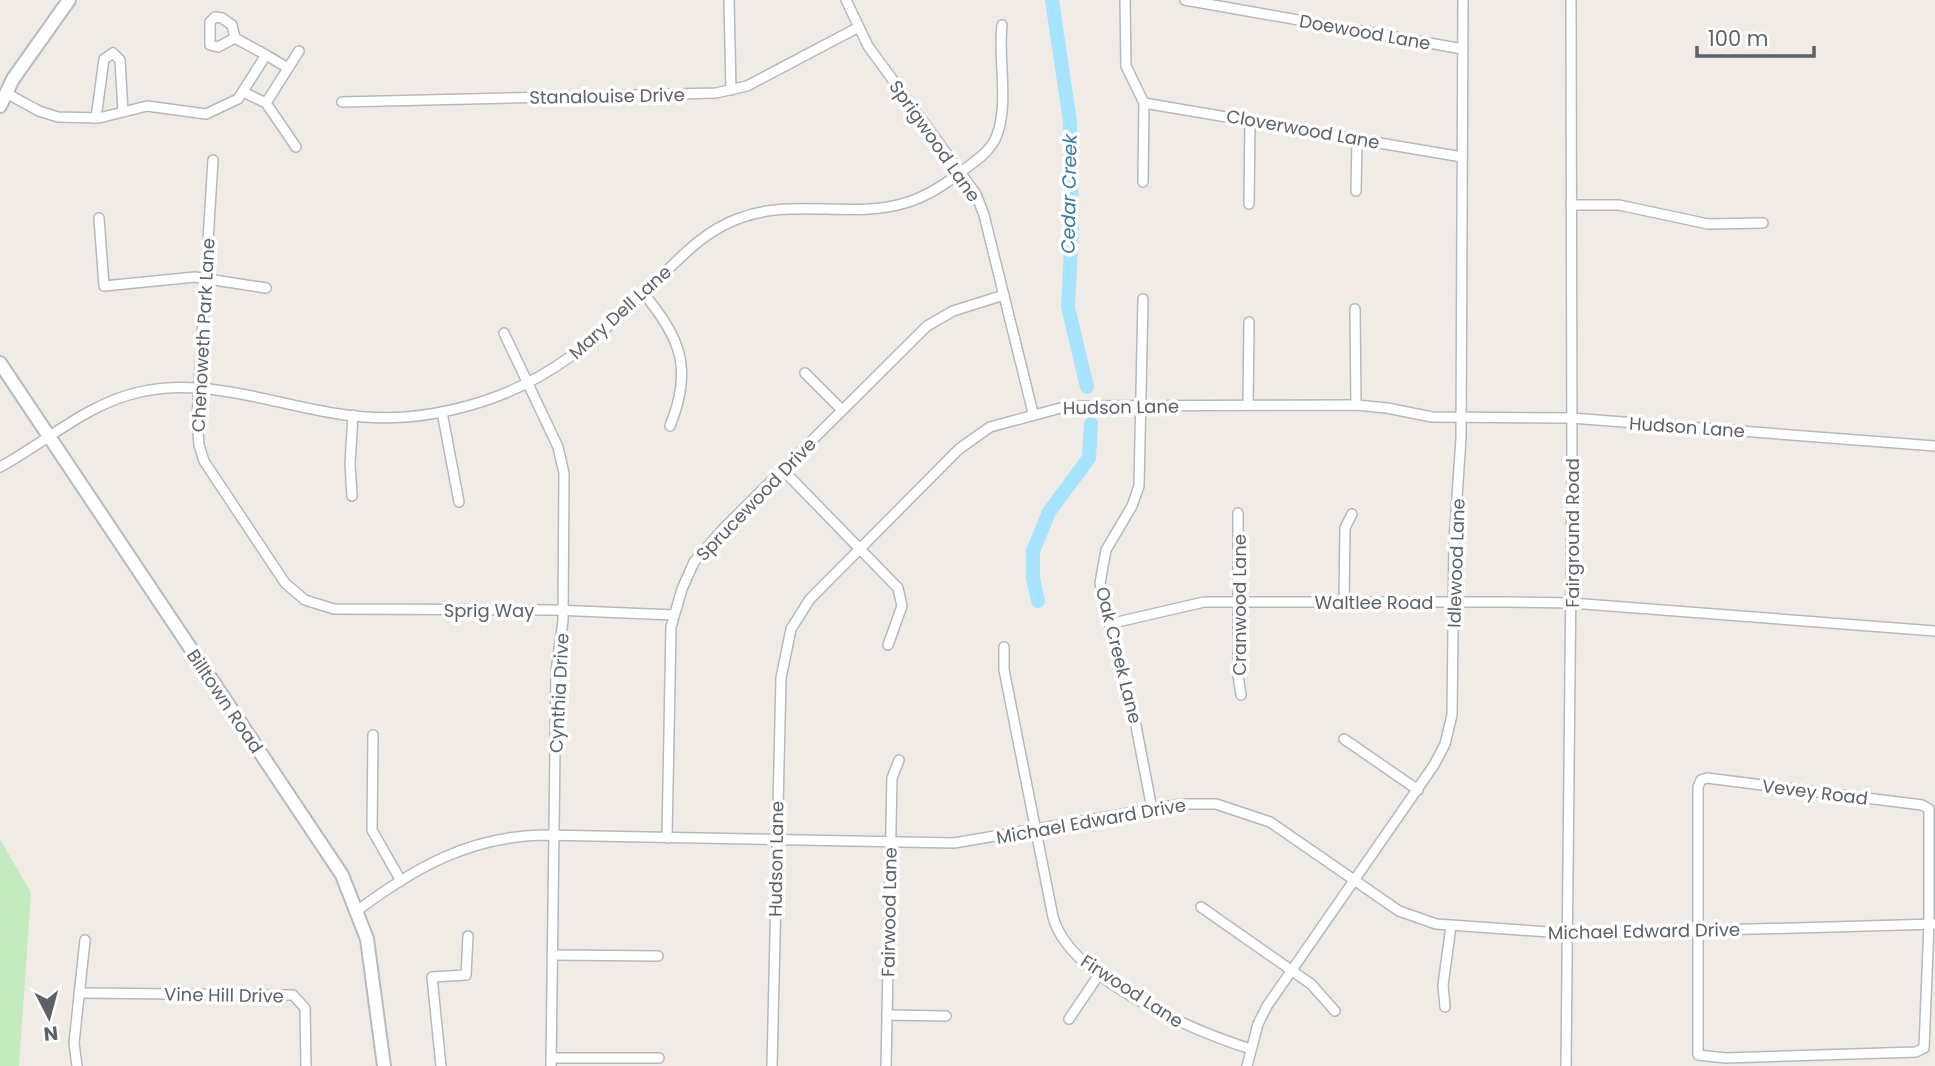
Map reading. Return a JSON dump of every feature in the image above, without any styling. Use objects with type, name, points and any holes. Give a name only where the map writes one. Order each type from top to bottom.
[{"type":"main road","points":[[0,106],[69,0]]},
{"type":"main road","name":"Billtown Road","points":[[0,363],[332,858],[358,910],[367,939],[384,1066]]},
{"type":"street","points":[[729,0],[731,90]]},
{"type":"street","name":"Sprigwood Lane","points":[[846,0],[857,28],[961,172],[979,203],[1033,413]]},
{"type":"street","points":[[1125,0],[1126,66],[1144,103],[1143,182]]},
{"type":"street","name":"Doewood Lane","points":[[1185,0],[1463,49]]},
{"type":"street","name":"Idlewood Lane","points":[[1247,1066],[1267,1006],[1418,790],[1441,754],[1451,723],[1461,418],[1463,0]]},
{"type":"street","name":"Fairground Road","points":[[1566,1066],[1571,603],[1571,0]]},
{"type":"street","name":"Mary Dell Lane","points":[[0,467],[85,415],[124,396],[156,389],[199,387],[353,415],[390,417],[442,412],[488,400],[527,384],[588,345],[695,243],[740,218],[766,211],[903,204],[939,187],[961,172],[989,149],[998,129],[1002,26]]},
{"type":"street","name":"Stanalouise Drive","points":[[342,102],[716,93],[747,86],[857,28]]},
{"type":"street","points":[[235,38],[288,68]]},
{"type":"street","points":[[266,103],[299,51]]},
{"type":"street","points":[[96,118],[104,59],[113,53],[120,60],[123,112]]},
{"type":"street","points":[[6,93],[39,111],[58,117],[96,118],[148,106],[206,114],[226,107],[243,92],[266,55]]},
{"type":"street","points":[[243,92],[266,103],[296,147]]},
{"type":"street","name":"Cloverwood Lane","points":[[1144,103],[1462,157]]},
{"type":"street","points":[[1249,204],[1250,120]]},
{"type":"street","points":[[1356,191],[1357,139]]},
{"type":"street","name":"Chenoweth Park Lane","points":[[213,160],[198,436],[204,461],[285,583],[305,600]]},
{"type":"street","points":[[1571,205],[1619,205],[1708,224],[1763,223]]},
{"type":"street","points":[[99,218],[104,286],[205,278],[267,288]]},
{"type":"street","points":[[644,294],[674,333],[680,353],[681,378],[670,426]]},
{"type":"street","name":"Sprucewood Drive","points":[[667,838],[674,615],[694,562],[724,527],[935,320],[1004,295]]},
{"type":"street","name":"Oak Creek Lane","points":[[1143,299],[1143,405],[1139,486],[1132,506],[1106,550],[1101,569],[1102,599],[1136,726],[1152,809]]},
{"type":"street","points":[[1355,309],[1356,405]]},
{"type":"street","points":[[1248,405],[1249,322]]},
{"type":"street","name":"Cynthia Drive","points":[[504,333],[558,447],[564,472],[563,611],[556,671],[551,1062]]},
{"type":"street","points":[[805,373],[842,410]]},
{"type":"street","name":"Hudson Lane","points":[[772,1066],[780,678],[785,646],[803,609],[860,547],[971,438],[990,427],[1033,413],[1068,406],[1356,405],[1432,417],[1571,418],[1935,446]]},
{"type":"street","points":[[442,412],[458,502]]},
{"type":"street","points":[[352,495],[349,464],[353,415]]},
{"type":"street","points":[[782,469],[860,547],[901,593],[900,615],[888,645]]},
{"type":"street","name":"Cranwood Lane","points":[[1238,513],[1238,675],[1241,695]]},
{"type":"street","points":[[1344,602],[1345,528],[1352,514]]},
{"type":"street","name":"Sprig Way","points":[[305,600],[334,609],[674,615]]},
{"type":"street","name":"Waltlee Road","points":[[1109,624],[1181,605],[1238,601],[1571,603],[1935,631]]},
{"type":"street","name":"Firwood Lane","points":[[1004,647],[1004,670],[1055,926],[1069,948],[1100,973],[1180,1024],[1251,1049]]},
{"type":"street","points":[[373,735],[372,830],[401,881]]},
{"type":"street","points":[[1344,738],[1418,790]]},
{"type":"street","name":"Fairwood Lane","points":[[886,1066],[892,774],[899,760]]},
{"type":"street","name":"Vevey Road","points":[[1695,931],[1698,787],[1701,780],[1922,805],[1929,809],[1932,924]]},
{"type":"street","name":"Michael Edward Drive","points":[[358,910],[401,881],[476,843],[507,836],[954,843],[1192,803],[1216,804],[1260,816],[1414,919],[1451,926],[1567,934],[1932,924]]},
{"type":"street","points":[[1201,907],[1292,971],[1324,996],[1335,1011]]},
{"type":"street","points":[[1695,931],[1698,1055],[1706,1058],[1739,1058],[1916,1052],[1924,1048],[1932,924]]},
{"type":"street","points":[[1445,1007],[1443,985],[1451,926]]},
{"type":"street","points":[[441,1066],[432,977],[466,975],[468,936]]},
{"type":"street","points":[[77,1066],[74,1043],[85,940]]},
{"type":"street","points":[[552,955],[658,956]]},
{"type":"street","points":[[1069,1019],[1100,973]]},
{"type":"street","name":"Vine Hill Drive","points":[[79,993],[293,995],[305,1008],[306,1066]]},
{"type":"street","points":[[887,1015],[946,1016]]},
{"type":"street","points":[[551,1062],[659,1058]]},
{"type":"green space","points":[[0,839],[31,893],[19,1066],[0,1066]]},
{"type":"waterway","name":"Cedar Creek","points":[[1052,0],[1070,122],[1072,228],[1068,307],[1087,387]]},
{"type":"waterway","name":"Cedar Creek","points":[[1038,601],[1033,578],[1033,551],[1049,512],[1089,458],[1091,424]]}]
